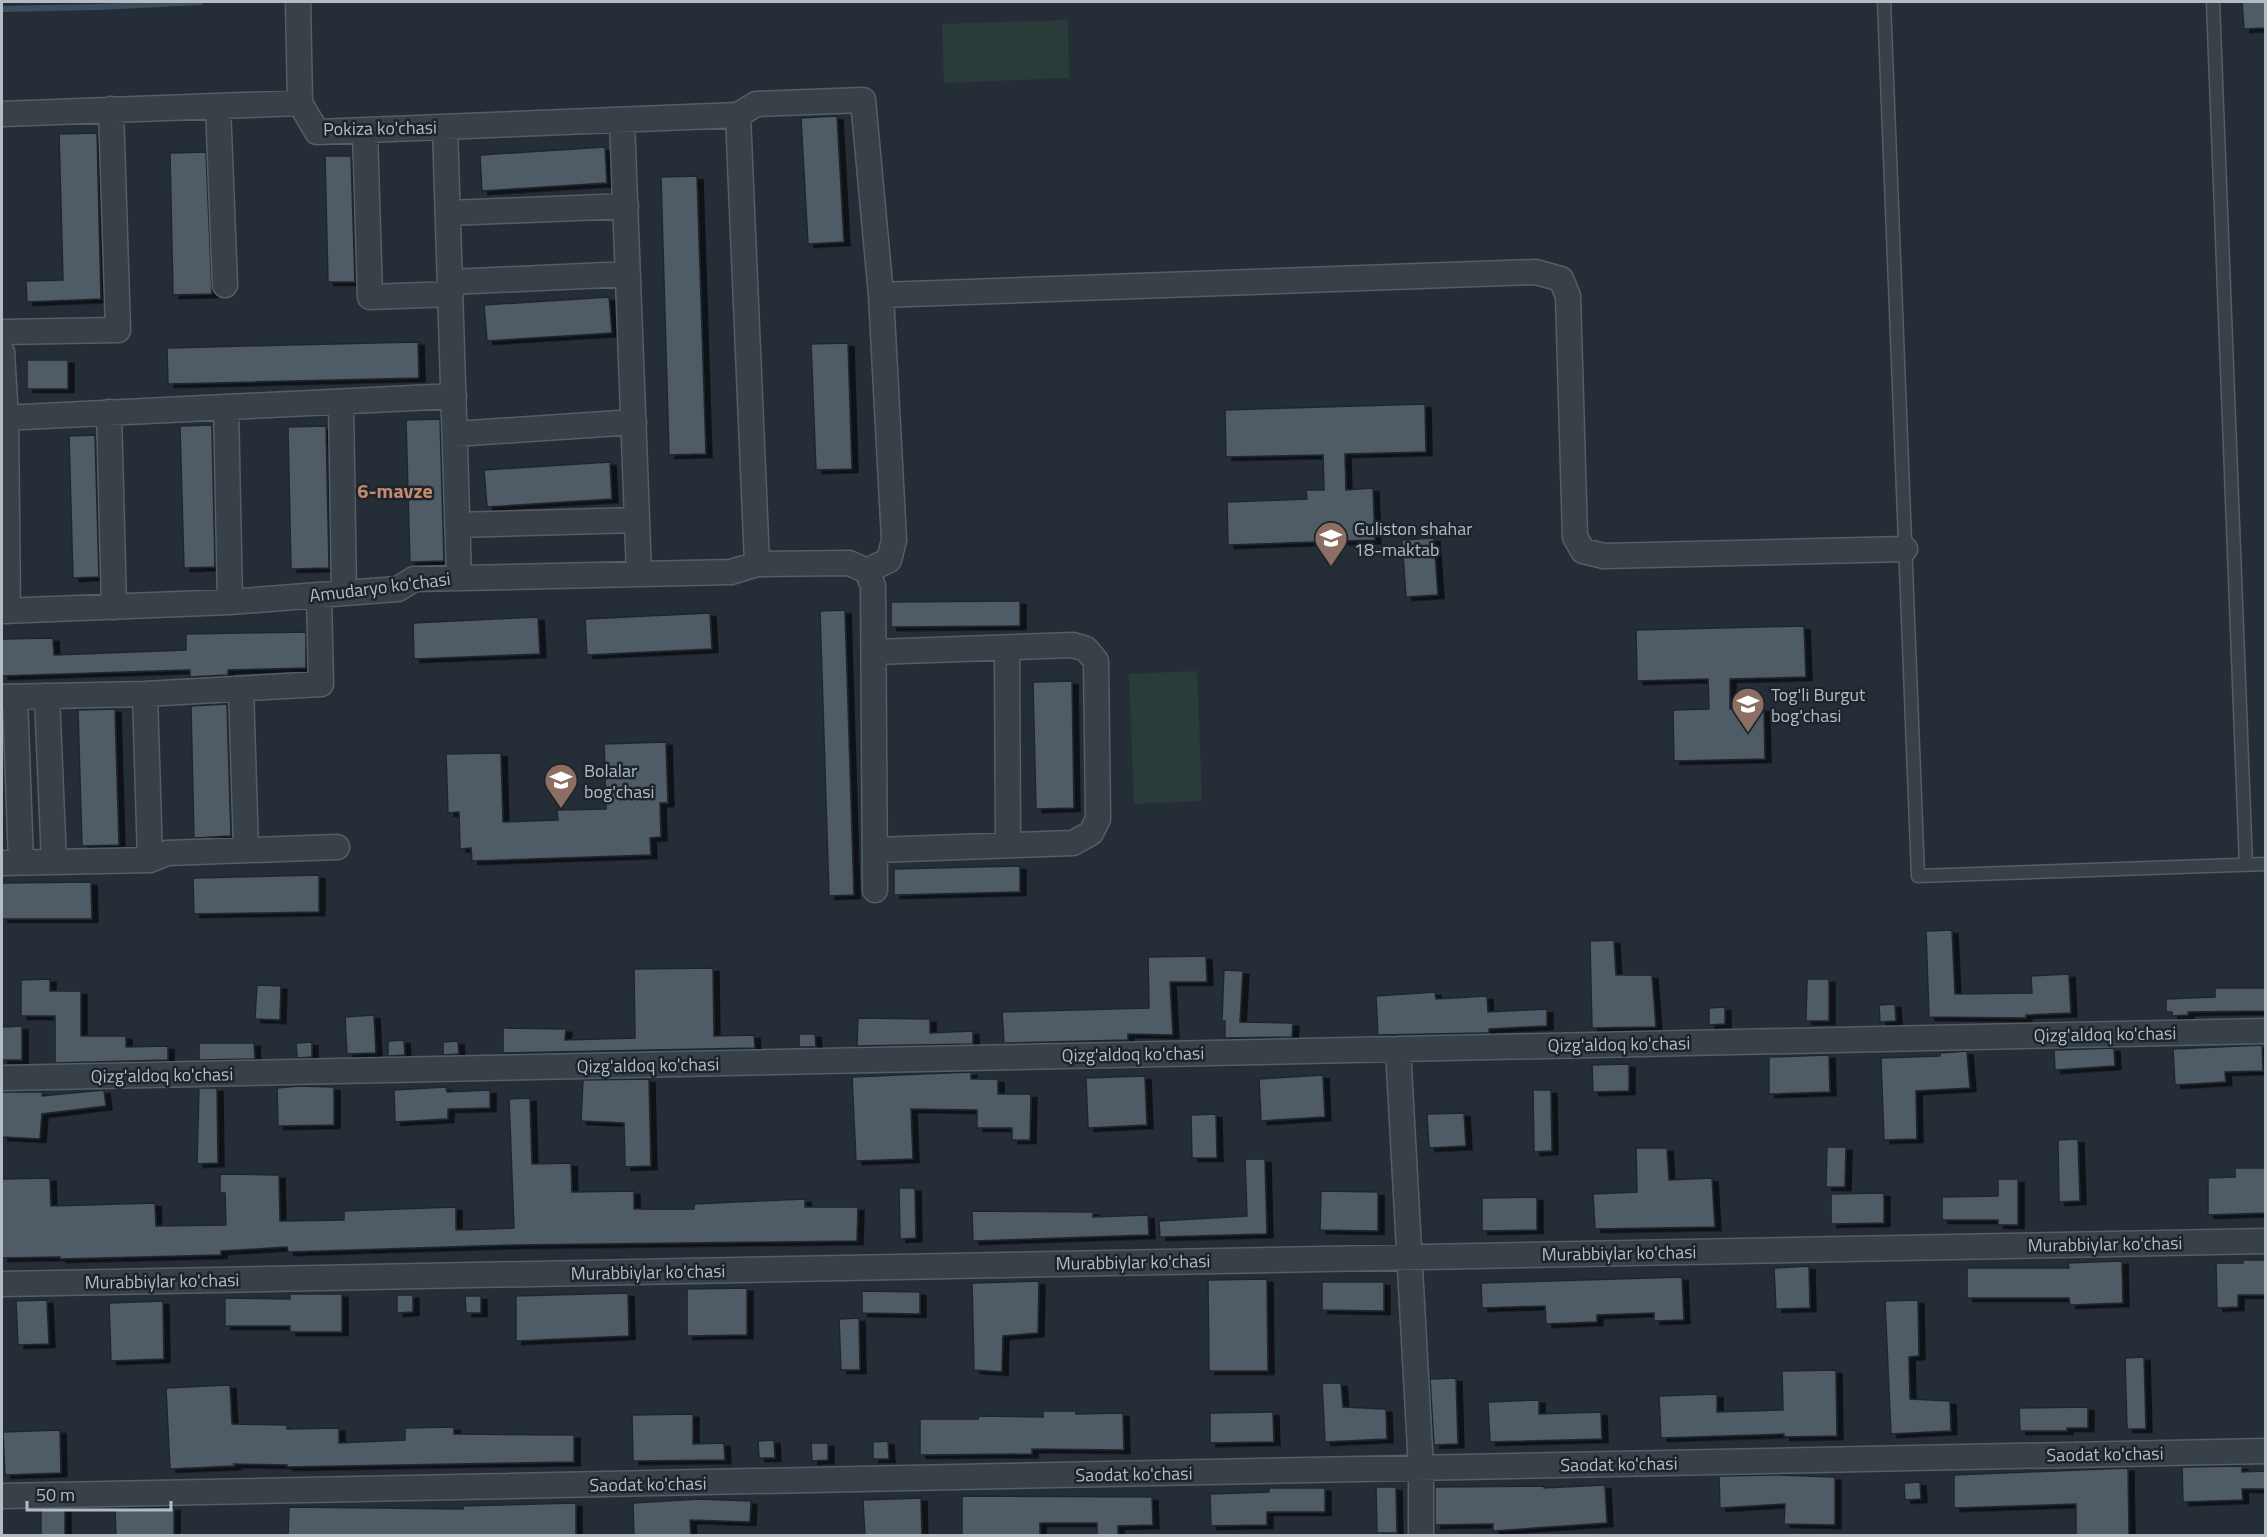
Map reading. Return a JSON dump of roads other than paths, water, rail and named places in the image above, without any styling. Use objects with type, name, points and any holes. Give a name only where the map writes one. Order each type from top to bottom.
[{"type":"street","points":[[2,114],[300,103],[298,2]]},
{"type":"street","points":[[758,564],[738,115],[756,104],[863,100],[881,295],[894,540],[889,560],[867,572],[873,586],[875,890]]},
{"type":"street","name":"Pokiza ko'chasi","points":[[300,103],[317,132],[738,115]]},
{"type":"street","points":[[218,106],[225,285]]},
{"type":"street","points":[[2,332],[118,330],[111,109]]},
{"type":"street","points":[[622,120],[639,573]]},
{"type":"street","points":[[445,127],[459,578]]},
{"type":"street","points":[[365,131],[370,297],[628,274]]},
{"type":"street","points":[[449,213],[626,206]]},
{"type":"street","points":[[881,295],[1536,272],[1560,279],[1568,296],[1575,537],[1583,551],[1604,556],[1905,549]]},
{"type":"street","points":[[2,352],[5,611]]},
{"type":"street","points":[[4,418],[454,396]]},
{"type":"street","points":[[341,402],[344,593]]},
{"type":"street","points":[[226,407],[230,602]]},
{"type":"street","points":[[109,412],[114,607]]},
{"type":"street","points":[[455,434],[634,422]]},
{"type":"street","points":[[457,525],[637,520]]},
{"type":"street","name":"Amudaryo ko'chasi","points":[[5,611],[230,602],[398,589],[414,579],[731,572],[758,564],[849,563],[867,572]]},
{"type":"street","points":[[319,595],[321,684],[145,694],[8,697],[11,863],[150,860],[167,853],[337,847]]},
{"type":"street","points":[[874,652],[1073,645],[1086,649],[1096,661],[1098,819],[1091,833],[1073,843],[875,850]]},
{"type":"street","points":[[1007,649],[1008,845]]},
{"type":"street","points":[[241,688],[246,850]]},
{"type":"street","points":[[145,694],[150,860]]},
{"type":"street","points":[[47,696],[54,862]]},
{"type":"street","name":"Qizg'aldoq ko'chasi","points":[[2,1078],[2265,1030]]},
{"type":"street","points":[[1398,1049],[1421,1468],[1421,1536]]},
{"type":"street","name":"Murabbiylar ko'chasi","points":[[2,1284],[2265,1241]]},
{"type":"street","name":"Saodat ko'chasi","points":[[2,1496],[2265,1451]]},
{"type":"lane","points":[[1884,2],[1917,876],[2265,864]]},
{"type":"lane","points":[[2213,2],[2246,865]]},
{"type":"waterway","points":[[2,9],[200,2]]},
{"type":"place","name":"Guliston shahar 18-maktab","points":[[1331,567]]},
{"type":"place","name":"Tog'li Burgut bog'chasi","points":[[1748,733]]},
{"type":"place","name":"Bolalar bog'chasi","points":[[561,809]]},
{"type":"district","name":"6-mavze","points":[[395,490]]}]
